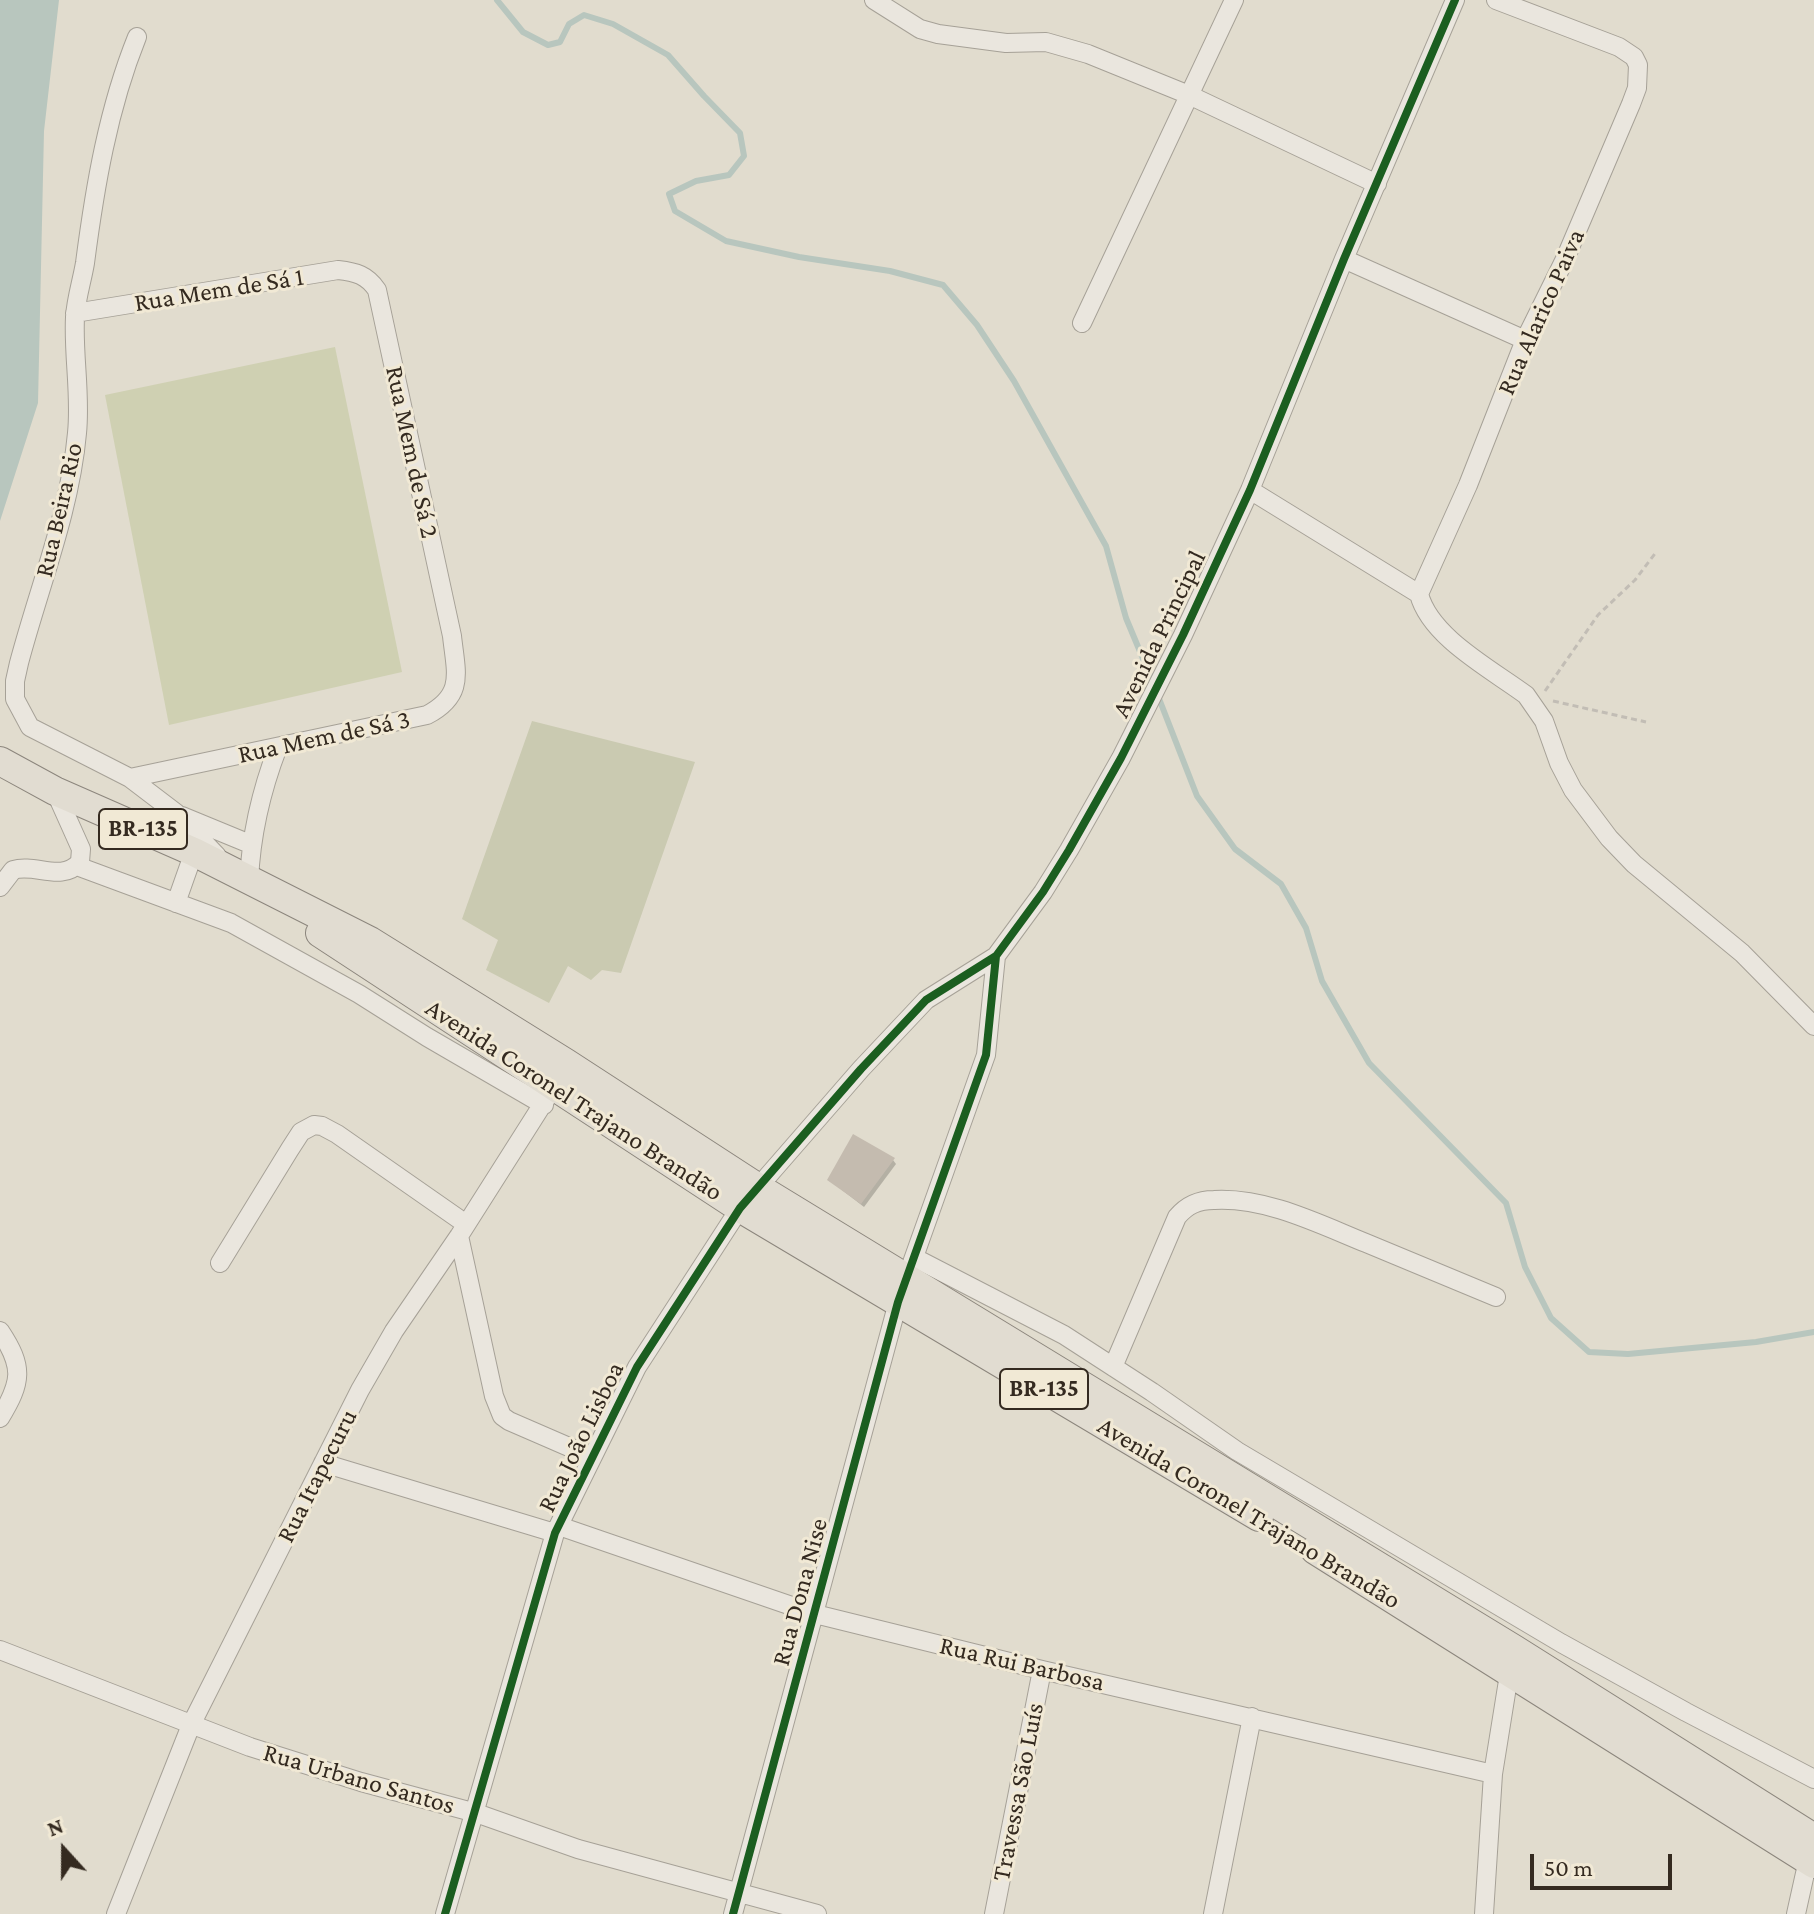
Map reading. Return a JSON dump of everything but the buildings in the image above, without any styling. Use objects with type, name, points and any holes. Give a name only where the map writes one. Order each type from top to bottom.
[{"type":"main road","name":"Avenida Coronel Trajano Brandão","points":[[0,761],[55,791],[194,852],[284,899],[319,932],[555,1085],[749,1198],[906,1280],[1303,1543],[1511,1661],[1812,1854]]},
{"type":"street","points":[[874,0],[920,29],[976,40],[1060,44],[1189,95],[1377,184]]},
{"type":"street","points":[[1082,323],[1234,0]]},
{"type":"street","name":"Avenida Principal","points":[[906,1280],[986,1055],[996,956],[1056,871],[1121,758],[1162,677],[1250,490],[1344,259],[1455,0]]},
{"type":"street","name":"Rua Alarico Paiva","points":[[1419,594],[1468,485],[1525,340],[1565,259],[1637,88],[1639,71],[1634,57],[1607,42],[1496,0]]},
{"type":"street","name":"Rua Beira Rio","points":[[137,37],[126,63],[104,145],[75,313],[77,435],[60,523],[19,663],[15,699],[30,727],[130,778],[176,813],[243,878]]},
{"type":"street","points":[[1344,259],[1525,340]]},
{"type":"street","name":"Rua Mem de Sá 1","points":[[75,313],[338,270],[362,274]]},
{"type":"street","name":"Rua Mem de Sá 2","points":[[362,274],[377,290],[452,636]]},
{"type":"street","points":[[1250,490],[1419,594],[1422,605],[1437,628],[1526,695],[1544,721],[1559,763],[1573,790],[1609,838],[1634,864],[1742,953],[1814,1026]]},
{"type":"street","name":"Rua Mem de Sá 3","points":[[130,778],[405,721],[437,710],[450,698],[456,684],[452,636]]},
{"type":"street","points":[[243,878],[260,797],[278,747]]},
{"type":"street","points":[[0,887],[5,877],[20,867],[63,872],[77,866],[81,849],[55,791]]},
{"type":"street","points":[[176,813],[250,844]]},
{"type":"street","points":[[176,903],[194,852]]},
{"type":"street","points":[[77,866],[231,923],[555,1085]]},
{"type":"street","name":"Rua João Lisboa","points":[[445,1914],[557,1530],[637,1367],[749,1198],[861,1069],[926,1000],[996,956]]},
{"type":"street","name":"Rua Itapecuru","points":[[116,1914],[191,1725],[360,1390],[394,1331],[463,1230],[555,1085]]},
{"type":"street","points":[[220,1263],[301,1132],[314,1125],[322,1126],[337,1134],[463,1230],[494,1396],[502,1416],[519,1427],[592,1457]]},
{"type":"street","points":[[1113,1367],[1177,1217],[1193,1203],[1203,1201],[1239,1202],[1299,1217],[1496,1297]]},
{"type":"street","name":"Avenida Coronel Trajano Brandão","points":[[906,1280],[1064,1335],[1237,1451],[1561,1643],[1814,1779]]},
{"type":"street","name":"Rua Dona Nise","points":[[733,1914],[906,1280]]},
{"type":"street","points":[[0,1331],[10,1345],[19,1369],[15,1389],[0,1418]]},
{"type":"street","name":"Rua Rui Barbosa","points":[[323,1463],[557,1530],[815,1614],[1493,1774]]},
{"type":"street","name":"Rua Urbano Santos","points":[[0,1650],[191,1725],[347,1778],[476,1813],[578,1849],[817,1914]]},
{"type":"street","points":[[1484,1914],[1493,1774],[1511,1661]]},
{"type":"street","name":"Travessa São Luís","points":[[994,1914],[1042,1670]]},
{"type":"street","points":[[1213,1914],[1252,1717]]},
{"type":"street","points":[[1796,1914],[1812,1854]]},
{"type":"path","points":[[1646,722],[1541,698],[1598,615],[1635,580],[1657,551]]},
{"type":"green space","points":[[335,347],[402,672],[169,725],[105,395]]},
{"type":"green space","points":[[532,721],[695,762],[621,973],[602,970],[591,980],[568,966],[549,1003],[486,970],[498,940],[462,919]]},
{"type":"shaded area","points":[[0,0],[59,0],[44,131],[38,403],[0,521]]},
{"type":"waterway","name":"Avenida Principal","points":[[497,0],[523,32],[548,45],[560,42],[569,24],[584,15],[613,24],[668,55],[740,133],[744,156],[729,175],[696,181],[669,194],[675,211],[726,241],[799,257],[890,271],[943,285],[977,325],[1014,381],[1106,546],[1126,618],[1154,685]]},
{"type":"waterway","name":"Avenida Principal","points":[[1158,696],[1197,796],[1235,849],[1281,884],[1306,928],[1322,981],[1369,1063],[1506,1203],[1525,1267],[1551,1318],[1589,1352],[1628,1354],[1756,1342],[1814,1332]]},
{"type":"cycle path","points":[[733,1914],[898,1302],[986,1055],[996,956],[1043,892],[1069,850],[1121,758],[1183,635],[1250,490],[1344,259],[1455,0]]},
{"type":"cycle path","points":[[445,1914],[555,1533],[637,1367],[740,1208],[861,1069],[926,1000],[996,956]]}]
